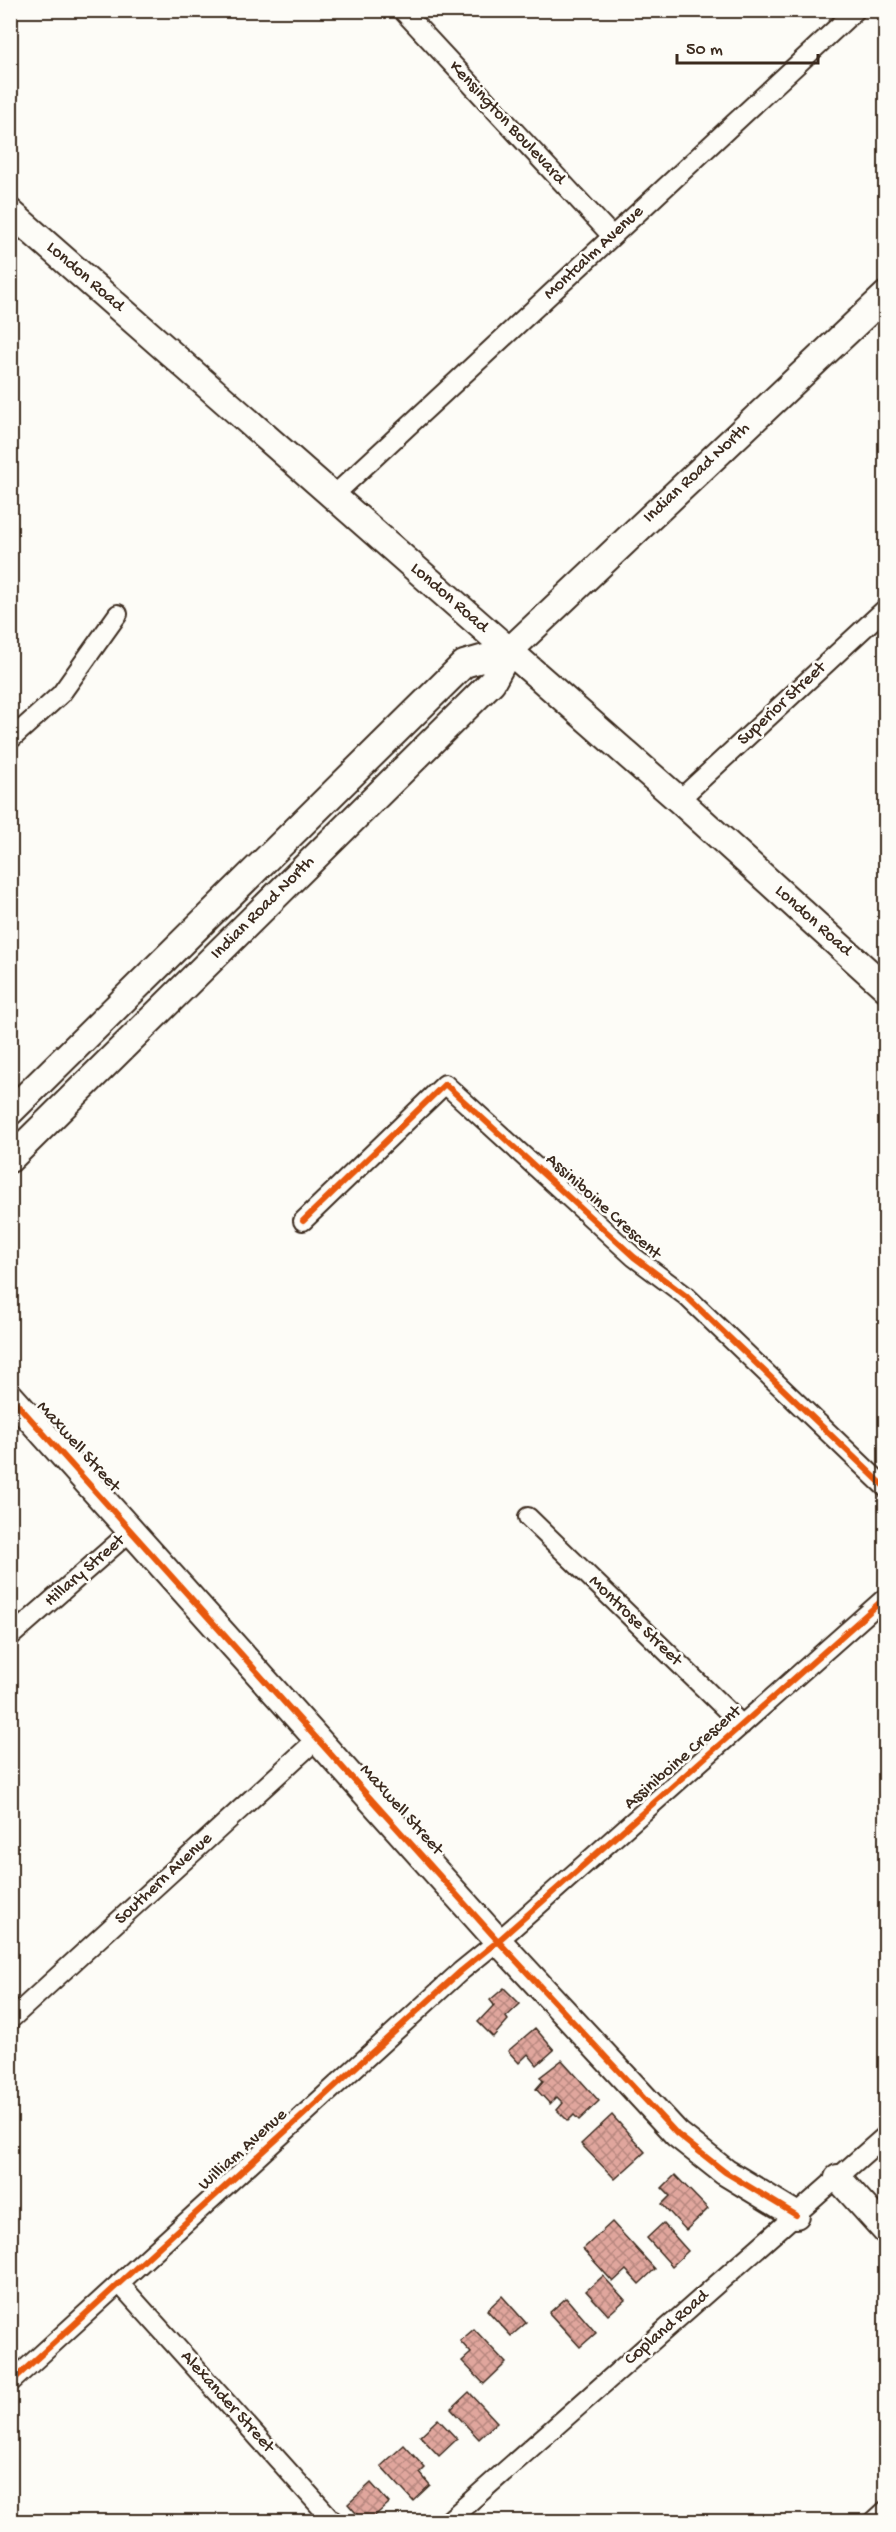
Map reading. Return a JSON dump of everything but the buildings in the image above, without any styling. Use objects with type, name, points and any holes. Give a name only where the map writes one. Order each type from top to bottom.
[{"type":"main road","name":"London Road","points":[[10,212],[679,800],[885,988]]},
{"type":"main road","name":"Indian Road North","points":[[10,1159],[492,682],[509,651],[885,296]]},
{"type":"main road","name":"Indian Road North","points":[[10,1112],[464,664],[509,651]]},
{"type":"main road","name":"Maxwell Street","points":[[10,1396],[498,1941],[677,2134],[725,2172],[796,2215]]},
{"type":"main road","points":[[838,2178],[885,2231]]},
{"type":"street","name":"Montcalm Avenue","points":[[333,496],[856,10]]},
{"type":"street","name":"Kensington Boulevard","points":[[411,13],[612,236]]},
{"type":"street","name":"Superior Street","points":[[679,800],[885,608]]},
{"type":"street","points":[[10,740],[61,694],[118,614]]},
{"type":"street","name":"Assiniboine Crescent","points":[[303,1221],[445,1084],[634,1257],[686,1296],[885,1488]]},
{"type":"street","name":"Montrose Street","points":[[528,1517],[742,1725]]},
{"type":"street","name":"Hillary Street","points":[[10,1637],[132,1530]]},
{"type":"street","name":"Assiniboine Crescent","points":[[498,1941],[885,1597]]},
{"type":"street","name":"Southern Avenue","points":[[10,2020],[317,1738]]},
{"type":"street","name":"William Avenue","points":[[10,2383],[461,1971],[498,1941]]},
{"type":"street","name":"Copland Road","points":[[447,2522],[885,2134]]},
{"type":"street","name":"Alexander Street","points":[[119,2283],[334,2522]]},
{"type":"street","points":[[873,2522],[885,2510]]},
{"type":"cycle path","points":[[303,1221],[445,1084],[634,1257],[686,1296],[886,1488]]},
{"type":"cycle path","points":[[10,1396],[498,1941],[677,2134],[725,2172],[796,2215]]},
{"type":"cycle path","points":[[10,2383],[461,1971],[498,1941],[886,1597]]}]
